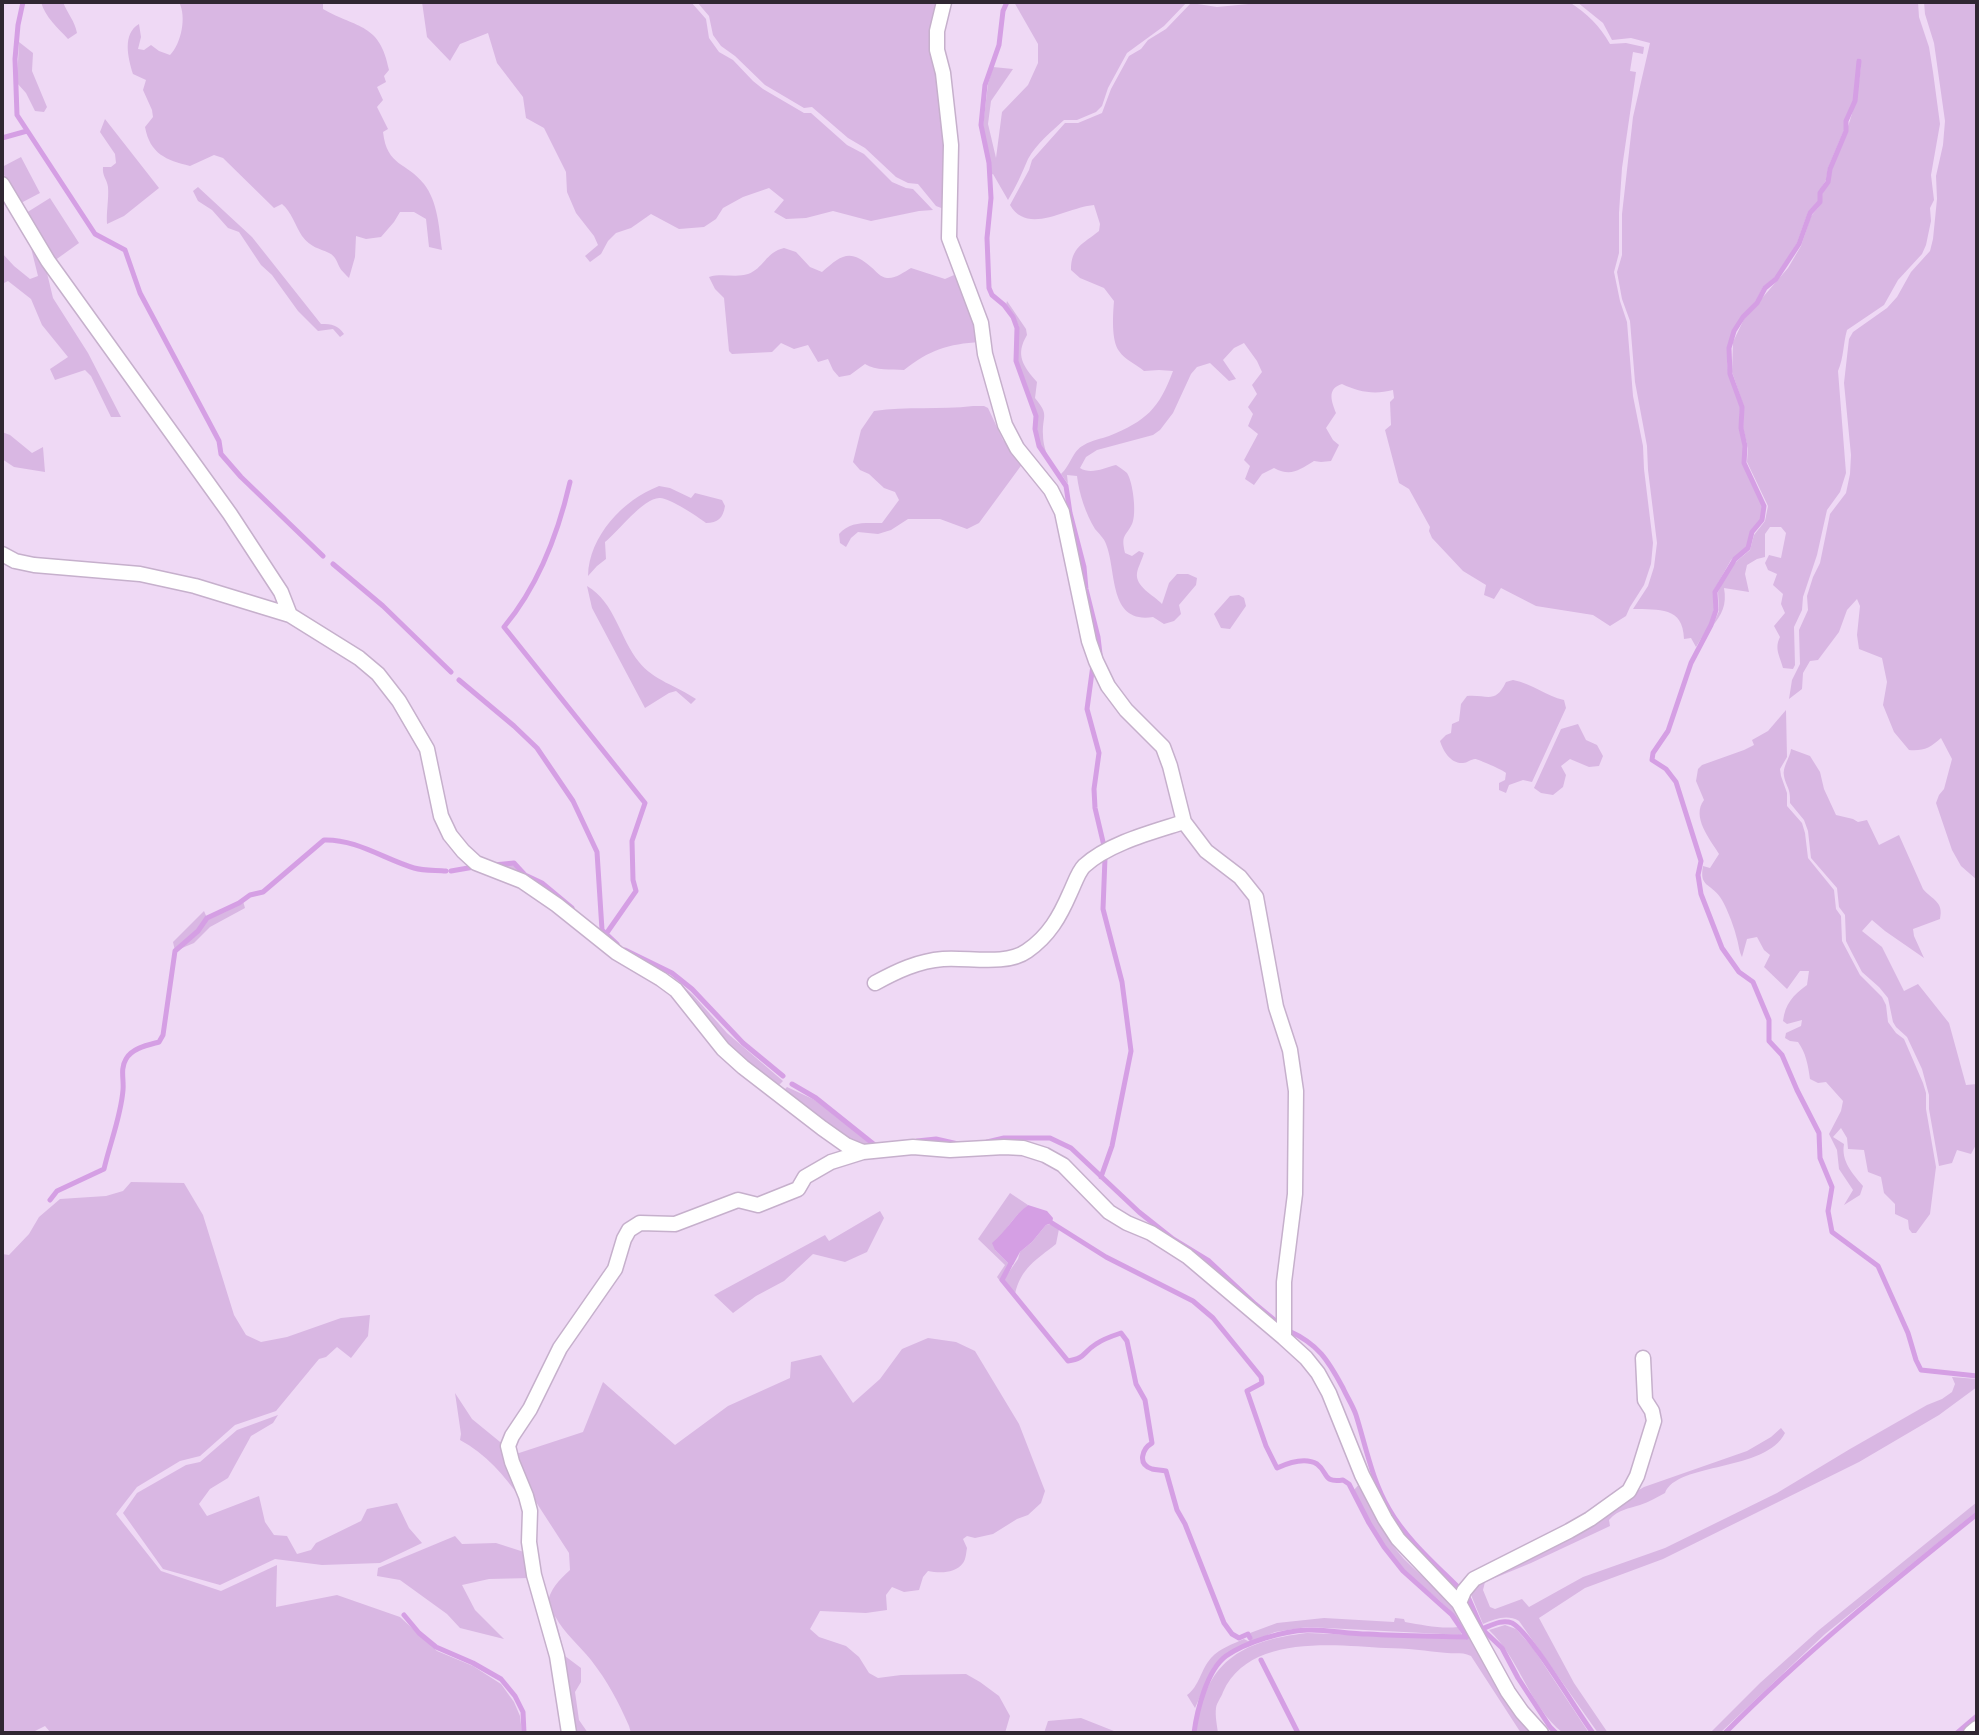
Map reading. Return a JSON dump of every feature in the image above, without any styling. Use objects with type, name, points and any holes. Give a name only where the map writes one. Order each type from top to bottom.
[{"type":"street","points":[[944,2],[937,31],[937,50],[943,73],[951,145],[949,238],[981,323],[985,354],[1005,425],[1017,448],[1051,490],[1062,512],[1089,641],[1108,686],[1126,710],[1163,747],[1184,822],[1206,851],[1240,877],[1256,897],[1276,1007],[1290,1050],[1296,1091],[1295,1194],[1284,1282],[1284,1338]]},
{"type":"street","points":[[2,184],[48,261],[230,514],[281,592],[290,615]]},
{"type":"street","points":[[2,554],[34,565],[140,574],[195,586],[290,615],[359,658],[378,674],[399,701],[427,749],[441,816],[450,835],[463,851],[476,863],[522,881],[617,953],[676,990],[723,1049],[743,1067],[822,1128],[846,1145],[863,1152]]},
{"type":"street","points":[[875,983],[905,967],[924,962],[1003,958],[1025,953],[1057,921],[1083,867],[1105,852],[1142,835],[1184,822]]},
{"type":"street","points":[[569,1733],[557,1656],[534,1575],[529,1542],[530,1511],[508,1446],[560,1348],[615,1269],[629,1230],[640,1223],[675,1224],[738,1200],[758,1205],[798,1189],[805,1177],[831,1162],[863,1152],[913,1147],[950,1150],[1023,1148],[1045,1155],[1063,1165],[1109,1212],[1187,1256],[1306,1358],[1329,1393],[1362,1475],[1385,1519],[1417,1560],[1459,1603],[1508,1692],[1541,1733]]},
{"type":"street","points":[[1459,1603],[1474,1579],[1580,1525],[1629,1491],[1637,1476],[1654,1421],[1645,1400],[1643,1358]]},
{"type":"street","points":[[1971,1733],[1977,1728]]},
{"type":"shaded area","points":[[41,2],[63,2],[77,33],[68,39]]},
{"type":"shaded area","points":[[179,2],[323,2],[323,9],[373,35],[380,43],[389,70],[384,76],[386,82],[377,87],[383,100],[377,107],[388,129],[383,132],[385,143],[393,158],[418,177],[429,191],[437,216],[442,250],[429,247],[426,219],[414,212],[400,212],[381,237],[366,239],[356,236],[355,257],[349,278],[333,256],[305,240],[282,204],[274,208],[223,158],[214,155],[190,166],[155,150],[145,127],[153,117],[143,90],[146,80],[133,74],[128,40],[139,24],[141,37],[138,49],[144,50],[151,45],[170,55],[182,30],[183,15]]},
{"type":"shaded area","points":[[422,2],[691,2],[706,19],[709,38],[719,52],[733,60],[763,89],[804,113],[811,113],[847,145],[864,154],[892,182],[913,189],[933,210],[871,221],[833,211],[786,219],[774,212],[784,200],[769,188],[723,208],[716,219],[704,227],[679,229],[651,214],[631,228],[616,233],[601,254],[590,262],[585,256],[598,245],[576,213],[567,192],[566,172],[544,128],[526,118],[523,97],[497,63],[488,33],[460,44],[450,61],[427,37]]},
{"type":"shaded area","points":[[697,2],[939,2],[940,83],[947,128],[944,209],[936,206],[918,184],[896,177],[865,148],[848,138],[812,107],[804,108],[765,85],[721,46],[713,35],[709,16]]},
{"type":"shaded area","points":[[1014,2],[1187,2],[1164,26],[1127,53],[1102,106],[1096,112],[1077,120],[1064,120],[1040,143],[1028,159],[1008,200],[991,175],[983,125],[993,67],[1013,69],[991,101],[988,124],[996,158],[1002,112],[1028,85],[1038,63],[1038,44]]},
{"type":"shaded area","points":[[1282,2],[1569,2],[1592,20],[1610,44],[1626,43],[1644,47],[1643,54],[1633,52],[1630,71],[1636,72],[1622,168],[1619,253],[1614,272],[1627,322],[1633,396],[1643,446],[1653,543],[1651,564],[1644,585],[1626,616],[1610,626],[1593,615],[1536,606],[1501,588],[1494,599],[1484,595],[1486,585],[1463,571],[1432,538],[1430,527],[1409,489],[1399,483],[1385,430],[1391,425],[1393,390],[1373,392],[1342,384],[1337,386],[1332,392],[1336,413],[1326,428],[1339,445],[1331,461],[1314,461],[1290,472],[1274,468],[1262,474],[1254,485],[1245,479],[1250,466],[1244,460],[1258,434],[1248,426],[1253,414],[1248,407],[1257,394],[1252,385],[1262,372],[1244,343],[1234,348],[1223,360],[1236,379],[1229,381],[1210,363],[1197,367],[1173,413],[1160,430],[1153,435],[1097,450],[1086,457],[1080,468],[1093,471],[1116,465],[1127,473],[1133,490],[1134,513],[1123,542],[1125,553],[1132,556],[1139,551],[1144,553],[1137,578],[1146,590],[1162,604],[1169,583],[1177,574],[1197,578],[1196,585],[1179,605],[1181,614],[1174,621],[1164,624],[1153,617],[1139,617],[1121,604],[1106,544],[1086,510],[1077,476],[1067,475],[1068,484],[1061,474],[1080,448],[1122,430],[1150,412],[1173,371],[1144,371],[1121,354],[1114,334],[1114,301],[1104,288],[1080,278],[1071,270],[1076,251],[1099,231],[1094,205],[1037,219],[1018,214],[1010,205],[1032,160],[1065,123],[1078,123],[1102,113],[1129,56],[1166,29],[1191,3],[1217,7]]},
{"type":"shaded area","points":[[1577,2],[1918,2],[1919,17],[1929,47],[1940,124],[1931,175],[1934,200],[1930,208],[1931,221],[1922,254],[1898,280],[1884,305],[1847,330],[1838,371],[1846,473],[1840,492],[1827,510],[1802,610],[1794,627],[1793,669],[1783,668],[1778,652],[1780,637],[1774,626],[1785,613],[1781,604],[1783,594],[1773,585],[1777,574],[1768,570],[1765,563],[1769,555],[1781,558],[1786,533],[1781,527],[1770,527],[1765,534],[1765,557],[1747,565],[1745,574],[1749,592],[1724,588],[1723,609],[1712,627],[1719,611],[1718,592],[1728,571],[1750,550],[1754,535],[1765,521],[1768,506],[1747,462],[1744,407],[1732,372],[1733,342],[1744,319],[1788,268],[1801,246],[1811,216],[1822,203],[1821,194],[1829,183],[1852,115],[1861,62],[1859,58],[1854,100],[1818,202],[1808,212],[1797,243],[1782,268],[1763,287],[1733,330],[1727,364],[1740,407],[1743,463],[1763,506],[1747,547],[1731,560],[1714,590],[1710,624],[1696,647],[1691,638],[1684,639],[1683,628],[1674,615],[1660,610],[1633,609],[1648,586],[1657,543],[1647,446],[1635,382],[1630,321],[1617,272],[1622,255],[1622,214],[1633,117],[1650,43],[1631,38],[1612,40],[1603,23]]},
{"type":"shaded area","points":[[1924,2],[1977,2],[1977,880],[1961,866],[1952,850],[1936,803],[1944,789],[1952,759],[1941,738],[1926,748],[1909,750],[1894,732],[1883,705],[1887,682],[1882,658],[1859,649],[1860,606],[1857,599],[1847,610],[1839,632],[1818,660],[1810,661],[1803,673],[1802,689],[1789,699],[1792,680],[1800,664],[1799,630],[1808,610],[1807,596],[1820,563],[1830,514],[1846,493],[1850,474],[1844,383],[1849,339],[1853,332],[1897,297],[1911,272],[1930,251],[1933,239],[1936,176],[1945,121],[1934,43]]},
{"type":"shaded area","points":[[19,42],[33,53],[32,71],[47,107],[44,112],[35,111],[17,83]]},
{"type":"shaded area","points":[[105,119],[159,188],[124,216],[107,224],[108,187],[103,167],[116,163],[115,154],[100,132]]},
{"type":"shaded area","points":[[21,157],[40,193],[19,204],[2,167]]},
{"type":"shaded area","points":[[198,187],[252,237],[321,324],[334,326],[344,334],[340,337],[333,329],[318,331],[298,311],[239,232],[228,228],[212,210],[198,201],[193,191]]},
{"type":"shaded area","points":[[50,198],[79,243],[54,261],[26,213]]},
{"type":"shaded area","points":[[35,246],[47,273],[53,298],[88,353],[121,417],[111,417],[85,370],[55,380],[50,369],[68,357],[42,325],[31,299],[8,281],[2,284],[2,253],[30,279],[38,276],[31,248]]},
{"type":"shaded area","points":[[784,248],[796,252],[810,267],[822,272],[840,258],[851,256],[864,261],[887,278],[911,268],[945,279],[954,275],[976,317],[980,342],[939,349],[904,370],[879,369],[865,364],[850,375],[839,377],[828,359],[818,362],[808,345],[794,349],[781,343],[772,352],[732,354],[729,351],[724,298],[709,277],[748,274]]},
{"type":"shaded area","points":[[1007,301],[1026,329],[1022,360],[1037,382],[1035,398],[1044,412],[1043,438],[1049,460],[1040,446],[1037,415],[1017,361],[1019,327],[1006,305]]},
{"type":"shaded area","points":[[988,408],[1003,440],[1023,463],[979,523],[967,529],[940,519],[908,519],[878,534],[858,532],[846,547],[840,543],[839,534],[843,530],[858,524],[882,523],[899,500],[895,492],[884,488],[853,462],[861,430],[874,411]]},
{"type":"shaded area","points":[[2,432],[32,453],[43,447],[45,472],[14,467],[2,459]]},
{"type":"shaded area","points":[[659,486],[691,498],[695,493],[722,500],[725,506],[723,514],[717,521],[706,523],[671,501],[654,499],[605,542],[606,559],[588,576],[594,547],[610,521],[633,500]]},
{"type":"shaded area","points":[[587,586],[611,611],[639,662],[658,678],[696,699],[691,704],[676,691],[645,708],[592,608]]},
{"type":"shaded area","points":[[1230,596],[1244,598],[1246,606],[1230,629],[1221,628],[1214,614]]},
{"type":"shaded area","points":[[1513,680],[1564,700],[1566,708],[1532,782],[1523,780],[1509,785],[1506,793],[1499,790],[1499,783],[1505,780],[1506,773],[1475,759],[1459,763],[1445,753],[1440,741],[1451,733],[1452,724],[1459,721],[1461,704],[1467,696],[1494,696],[1506,682]]},
{"type":"shaded area","points":[[1786,710],[1787,757],[1780,769],[1787,793],[1787,806],[1802,823],[1808,858],[1834,890],[1836,909],[1841,916],[1842,941],[1860,975],[1882,997],[1888,1022],[1904,1039],[1926,1093],[1936,1167],[1930,1214],[1916,1233],[1909,1229],[1908,1220],[1895,1214],[1895,1204],[1884,1193],[1881,1177],[1868,1172],[1864,1150],[1848,1149],[1847,1138],[1841,1128],[1833,1137],[1844,1144],[1846,1161],[1863,1186],[1860,1195],[1844,1205],[1853,1190],[1839,1169],[1837,1150],[1829,1134],[1843,1101],[1826,1082],[1818,1083],[1810,1079],[1801,1046],[1785,1038],[1786,1033],[1801,1026],[1802,1020],[1787,1024],[1783,1021],[1790,1000],[1807,985],[1809,971],[1800,971],[1787,989],[1764,967],[1770,955],[1757,937],[1747,939],[1742,957],[1725,906],[1703,878],[1703,866],[1710,868],[1719,854],[1701,821],[1704,800],[1696,781],[1698,769],[1754,745],[1752,740],[1768,731]]},
{"type":"shaded area","points":[[1578,724],[1586,740],[1597,745],[1603,756],[1599,766],[1589,767],[1570,759],[1561,766],[1566,775],[1563,787],[1553,795],[1541,793],[1534,788],[1561,729]]},
{"type":"shaded area","points":[[1791,749],[1810,756],[1820,772],[1836,815],[1858,822],[1867,820],[1879,845],[1899,835],[1923,889],[1940,908],[1940,919],[1913,929],[1924,958],[1872,920],[1862,931],[1882,947],[1904,991],[1918,984],[1949,1023],[1966,1085],[1977,1084],[1977,1143],[1971,1154],[1957,1150],[1952,1163],[1939,1166],[1929,1095],[1922,1069],[1907,1037],[1893,1022],[1888,998],[1862,972],[1846,941],[1845,915],[1839,907],[1837,888],[1811,858],[1808,831],[1804,820],[1790,803],[1784,776]]},
{"type":"shaded area","points":[[510,864],[522,875],[542,885],[583,923],[522,879],[495,867]]},
{"type":"shaded area","points":[[243,901],[245,908],[210,927],[194,943],[175,951],[173,942],[204,911],[207,918]]},
{"type":"shaded area","points":[[596,933],[601,933],[619,948],[674,978],[727,1033],[783,1081],[777,1087],[741,1060],[675,985]]},
{"type":"shaded area","points":[[787,1087],[817,1101],[874,1147],[848,1141],[781,1093]]},
{"type":"shaded area","points":[[131,1182],[184,1183],[203,1215],[234,1315],[246,1335],[261,1342],[287,1337],[341,1318],[370,1315],[368,1336],[351,1358],[337,1347],[319,1359],[276,1411],[235,1425],[200,1456],[180,1461],[137,1487],[116,1514],[161,1571],[221,1591],[277,1565],[276,1607],[337,1595],[400,1617],[437,1651],[473,1666],[501,1684],[520,1716],[522,1733],[51,1733],[45,1726],[31,1733],[2,1733],[2,1254],[9,1255],[29,1234],[39,1217],[60,1199],[106,1196],[123,1191]]},
{"type":"shaded area","points":[[1010,1193],[1028,1205],[1009,1225],[995,1250],[1009,1264],[1000,1281],[997,1277],[1005,1265],[978,1239]]},
{"type":"shaded area","points":[[1028,1205],[1047,1211],[1053,1218],[1052,1223],[1046,1225],[1010,1265],[992,1243]]},
{"type":"shaded area","points":[[880,1211],[884,1218],[867,1252],[845,1262],[813,1254],[784,1281],[733,1313],[714,1295],[825,1235],[829,1241]]},
{"type":"shaded area","points":[[1050,1224],[1059,1229],[1056,1244],[1025,1271],[1015,1294],[1004,1279],[1020,1252]]},
{"type":"shaded area","points":[[928,1338],[956,1342],[975,1351],[1019,1424],[1045,1491],[1041,1503],[1028,1515],[993,1534],[963,1539],[967,1548],[960,1567],[951,1571],[928,1571],[919,1590],[904,1592],[892,1587],[886,1595],[887,1610],[866,1613],[820,1611],[810,1629],[819,1637],[846,1646],[859,1657],[869,1673],[878,1678],[966,1674],[999,1696],[1010,1716],[1005,1733],[631,1733],[603,1676],[555,1616],[565,1656],[581,1668],[581,1682],[575,1692],[579,1720],[588,1733],[574,1733],[547,1605],[550,1594],[570,1570],[569,1553],[534,1499],[516,1454],[583,1432],[603,1382],[675,1445],[728,1406],[790,1378],[791,1362],[821,1355],[853,1403],[880,1379],[902,1349]]},
{"type":"shaded area","points":[[1952,1377],[1977,1379],[1977,1387],[1939,1415],[1859,1462],[1663,1559],[1585,1588],[1539,1618],[1574,1683],[1608,1733],[1598,1733],[1519,1621],[1506,1618],[1483,1624],[1469,1590],[1644,1487],[1747,1451],[1781,1428],[1785,1433],[1775,1446],[1760,1454],[1686,1476],[1673,1483],[1665,1493],[1616,1514],[1609,1520],[1610,1526],[1485,1582],[1483,1590],[1490,1607],[1495,1609],[1522,1599],[1529,1607],[1583,1577],[1665,1548],[1777,1493],[1942,1399],[1952,1392],[1955,1384]]},
{"type":"shaded area","points":[[455,1393],[472,1419],[505,1446],[521,1499],[494,1466],[460,1440]]},
{"type":"shaded area","points":[[278,1415],[273,1423],[251,1436],[228,1478],[210,1489],[199,1504],[207,1516],[259,1496],[265,1522],[274,1535],[287,1536],[297,1554],[311,1550],[316,1543],[361,1521],[367,1509],[397,1503],[409,1528],[422,1543],[380,1563],[322,1565],[275,1559],[220,1585],[163,1569],[123,1513],[137,1493],[186,1465],[200,1462],[237,1430]]},
{"type":"shaded area","points":[[1360,1483],[1390,1542],[1444,1597],[1464,1623],[1461,1624],[1390,1553],[1354,1490]]},
{"type":"shaded area","points":[[1977,1502],[1977,1511],[1825,1634],[1720,1733],[1710,1733],[1819,1630]]},
{"type":"shaded area","points":[[455,1536],[462,1544],[496,1543],[524,1552],[530,1578],[489,1579],[462,1585],[475,1610],[504,1639],[460,1628],[447,1614],[400,1580],[377,1576],[378,1568]]},
{"type":"shaded area","points":[[1324,1618],[1394,1622],[1395,1618],[1404,1619],[1405,1622],[1425,1625],[1458,1627],[1462,1635],[1307,1627],[1275,1632],[1221,1658],[1213,1667],[1195,1708],[1187,1695],[1218,1652],[1244,1639],[1248,1641],[1252,1639],[1250,1633],[1277,1623]]},
{"type":"shaded area","points":[[1505,1625],[1516,1629],[1533,1648],[1589,1733],[1563,1733],[1541,1710],[1509,1655],[1489,1630]]},
{"type":"shaded area","points":[[1307,1633],[1472,1638],[1515,1712],[1531,1733],[1519,1730],[1471,1656],[1401,1648],[1318,1645],[1272,1652],[1252,1660],[1235,1673],[1218,1702],[1218,1733],[1196,1733],[1207,1689],[1229,1659],[1263,1642]]},
{"type":"shaded area","points":[[1081,1718],[1119,1733],[1044,1733],[1048,1721]]},
{"type":"waterway","points":[[23,2],[15,59],[17,115],[95,234],[125,250],[140,293],[219,441],[221,454],[323,556]]},
{"type":"waterway","points":[[1007,2],[999,45],[985,85],[981,125],[989,163],[991,198],[987,238],[989,288],[1013,317],[1017,328],[1016,361],[1036,416],[1039,446],[1066,486],[1100,654]]},
{"type":"waterway","points":[[1859,61],[1855,101],[1828,182],[1820,193],[1820,202],[1810,213],[1799,244],[1776,279],[1765,288],[1734,331],[1729,348],[1730,374],[1742,407],[1744,463],[1764,506],[1762,520],[1752,532],[1748,548],[1735,559],[1715,592],[1716,610],[1711,625],[1691,663],[1668,731],[1653,753],[1652,760],[1666,769],[1676,782],[1701,861],[1698,875],[1701,894],[1722,948],[1739,972],[1753,982],[1769,1020],[1769,1041],[1782,1055],[1819,1133],[1820,1158],[1832,1187],[1828,1211],[1832,1232],[1878,1266],[1921,1370],[1977,1376]]},
{"type":"waterway","points":[[2,138],[27,131]]},
{"type":"waterway","points":[[570,482],[546,558],[527,594],[504,627],[645,803],[632,841],[636,891],[606,934]]},
{"type":"waterway","points":[[333,564],[383,606],[451,672]]},
{"type":"waterway","points":[[1093,665],[1087,709],[1099,753],[1095,808],[1104,846]]},
{"type":"waterway","points":[[459,680],[537,748],[573,801],[597,852],[602,930],[617,944]]},
{"type":"waterway","points":[[50,1200],[57,1191],[104,1169],[120,1110],[124,1063],[136,1050],[159,1042],[163,1035],[175,951],[198,931],[207,918],[250,895],[263,892],[324,840],[359,846],[414,868],[446,871]]},
{"type":"waterway","points":[[1101,1177],[1112,1146],[1131,1051],[1122,982],[1103,909],[1105,858]]},
{"type":"waterway","points":[[494,865],[514,863],[525,875],[542,883],[572,908]]},
{"type":"waterway","points":[[451,871],[474,867]]},
{"type":"waterway","points":[[625,950],[672,973],[692,989],[743,1043],[783,1076]]},
{"type":"waterway","points":[[792,1084],[816,1098],[876,1146],[879,1145]]},
{"type":"waterway","points":[[987,1142],[1004,1138],[1050,1138],[1071,1148],[1139,1212],[1173,1239],[1209,1261],[1278,1323]]},
{"type":"waterway","points":[[917,1141],[936,1139],[958,1144]]},
{"type":"waterway","points":[[1052,1223],[1106,1257],[1193,1301],[1213,1318],[1261,1377],[1262,1383],[1247,1391],[1277,1468],[1297,1462],[1312,1462],[1321,1467],[1329,1479],[1343,1480],[1349,1484],[1384,1547],[1403,1571],[1452,1615],[1467,1637]]},
{"type":"waterway","points":[[1010,1265],[1002,1280],[1068,1361],[1118,1334],[1121,1333],[1127,1341],[1136,1384],[1145,1400],[1152,1443],[1144,1453],[1144,1464],[1166,1471],[1177,1510],[1224,1623],[1232,1634],[1239,1638],[1248,1634],[1250,1638]]},
{"type":"waterway","points":[[1289,1331],[1315,1347],[1327,1361],[1355,1412],[1378,1487],[1389,1509],[1421,1551],[1459,1588]]},
{"type":"waterway","points":[[1725,1733],[1816,1647],[1977,1514]]},
{"type":"waterway","points":[[1468,1597],[1482,1629],[1502,1648],[1518,1678],[1556,1733]]},
{"type":"waterway","points":[[404,1615],[436,1647],[501,1679],[523,1712],[524,1733]]},
{"type":"waterway","points":[[1482,1629],[1504,1622],[1520,1629],[1593,1733]]},
{"type":"waterway","points":[[1194,1733],[1200,1702],[1219,1662],[1234,1651],[1265,1638],[1307,1630],[1466,1637]]},
{"type":"waterway","points":[[1261,1660],[1298,1733]]},
{"type":"waterway","points":[[1957,1733],[1977,1716]]}]
